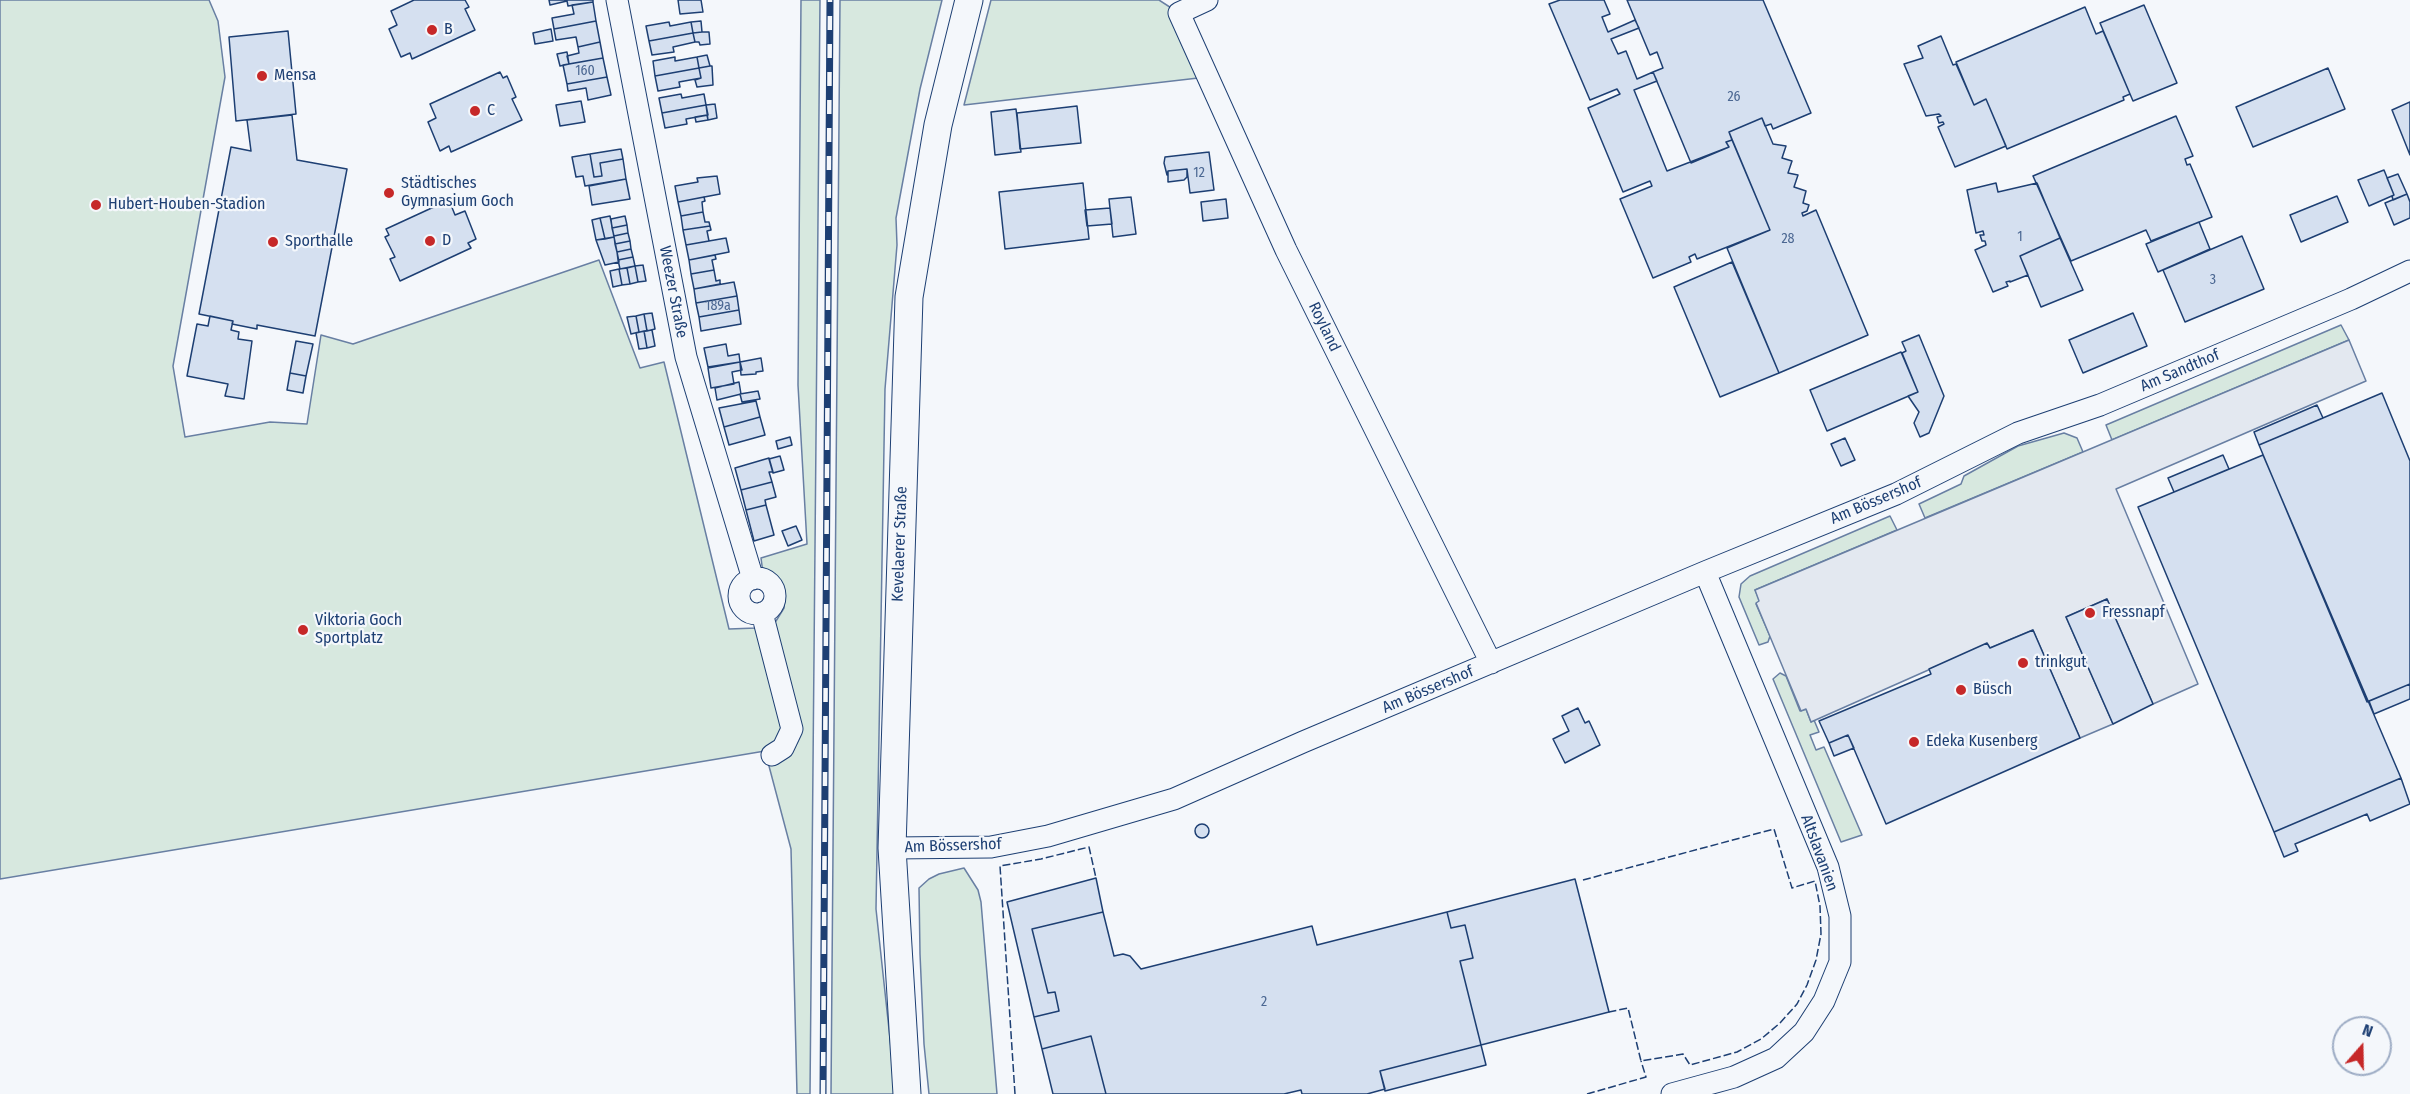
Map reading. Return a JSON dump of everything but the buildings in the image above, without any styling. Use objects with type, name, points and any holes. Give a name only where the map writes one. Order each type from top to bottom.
[{"type":"main road","name":"Kevelaerer Straße","points":[[907,1094],[892,848],[909,297],[938,125],[969,0]]},
{"type":"street","name":"Weezer Straße","points":[[617,0],[686,357],[753,579],[742,585],[739,597],[741,603],[750,612],[762,613],[792,729],[783,748],[772,754]]},
{"type":"street","name":"Royland","points":[[1207,0],[1179,13],[1286,250],[1491,663]]},
{"type":"street","name":"Am Sandthof","points":[[1949,469],[2018,433],[2100,405],[2351,299],[2410,270]]},
{"type":"street","name":"Am Bössershof","points":[[892,848],[991,847],[1048,836],[1174,799],[1705,572],[1896,494],[1949,469]]},
{"type":"street","name":"Altslavanien","points":[[1672,1094],[1734,1077],[1776,1058],[1804,1032],[1824,1001],[1840,962],[1840,916],[1828,867],[1705,572]]},
{"type":"shaded area","points":[[0,0],[209,0],[218,21],[225,77],[173,366],[185,437],[270,422],[307,424],[321,335],[353,344],[599,260],[640,368],[664,362],[729,629],[756,628],[776,621],[784,608],[785,597],[781,586],[773,577],[763,573],[761,558],[807,544],[798,385],[801,0],[820,0],[810,1094],[797,1094],[791,849],[765,751],[0,879]]},
{"type":"shaded area","points":[[840,0],[942,0],[920,89],[896,218],[897,245],[885,389],[876,909],[896,1094],[831,1094]]},
{"type":"shaded area","points":[[991,0],[1159,0],[1179,13],[1207,77],[964,105]]},
{"type":"shaded area","points":[[2341,325],[2349,340],[2112,440],[2106,425]]},
{"type":"shaded area","points":[[2349,340],[2366,381],[2116,489],[2198,684],[2153,704],[2107,599],[2066,617],[2113,724],[2080,738],[2033,630],[1990,648],[1987,644],[1811,722],[1806,709],[1801,711],[1756,603],[1759,601],[1755,590]]},
{"type":"shaded area","points":[[2064,433],[2077,438],[2083,452],[1925,518],[1919,504],[1961,484],[1964,476],[2018,446]]},
{"type":"shaded area","points":[[1890,516],[1897,530],[1755,590],[1760,601],[1756,604],[1770,636],[1768,642],[1759,645],[1739,597],[1741,584],[1750,576]]},
{"type":"shaded area","points":[[1780,673],[1786,676],[1800,711],[1806,709],[1811,722],[1814,720],[1819,732],[1810,735],[1816,750],[1824,747],[1862,835],[1841,842],[1773,679]]},
{"type":"shaded area","points":[[964,868],[978,890],[981,902],[997,1094],[929,1094],[924,1044],[919,888],[939,874]]},
{"type":"railway","points":[[823,1094],[830,0]]},
{"type":"fence","points":[[1583,880],[1774,829],[1792,888],[1815,881],[1820,906],[1821,934],[1816,960],[1797,1004],[1761,1039],[1737,1052],[1690,1065],[1683,1054],[1641,1061],[1628,1008],[1609,1012]]},
{"type":"fence","points":[[1015,1094],[1000,866],[1089,847],[1096,878]]},
{"type":"fence","points":[[1587,1094],[1646,1077],[1641,1061]]},
{"type":"place","name":"B","points":[[432,30]]},
{"type":"place","name":"Mensa","points":[[262,76]]},
{"type":"place","name":"C","points":[[475,111]]},
{"type":"place","name":"Städtisches Gymnasium Goch","points":[[389,193]]},
{"type":"place","name":"Hubert-Houben-Stadion","points":[[96,205]]},
{"type":"place","name":"D","points":[[430,241]]},
{"type":"place","name":"Sporthalle","points":[[273,242]]},
{"type":"place","name":"Fressnapf","points":[[2090,613]]},
{"type":"place","name":"Viktoria Goch Sportplatz","points":[[303,630]]},
{"type":"place","name":"trinkgut","points":[[2023,663]]},
{"type":"place","name":"Büsch","points":[[1961,690]]},
{"type":"place","name":"Edeka Kusenberg","points":[[1914,742]]}]
